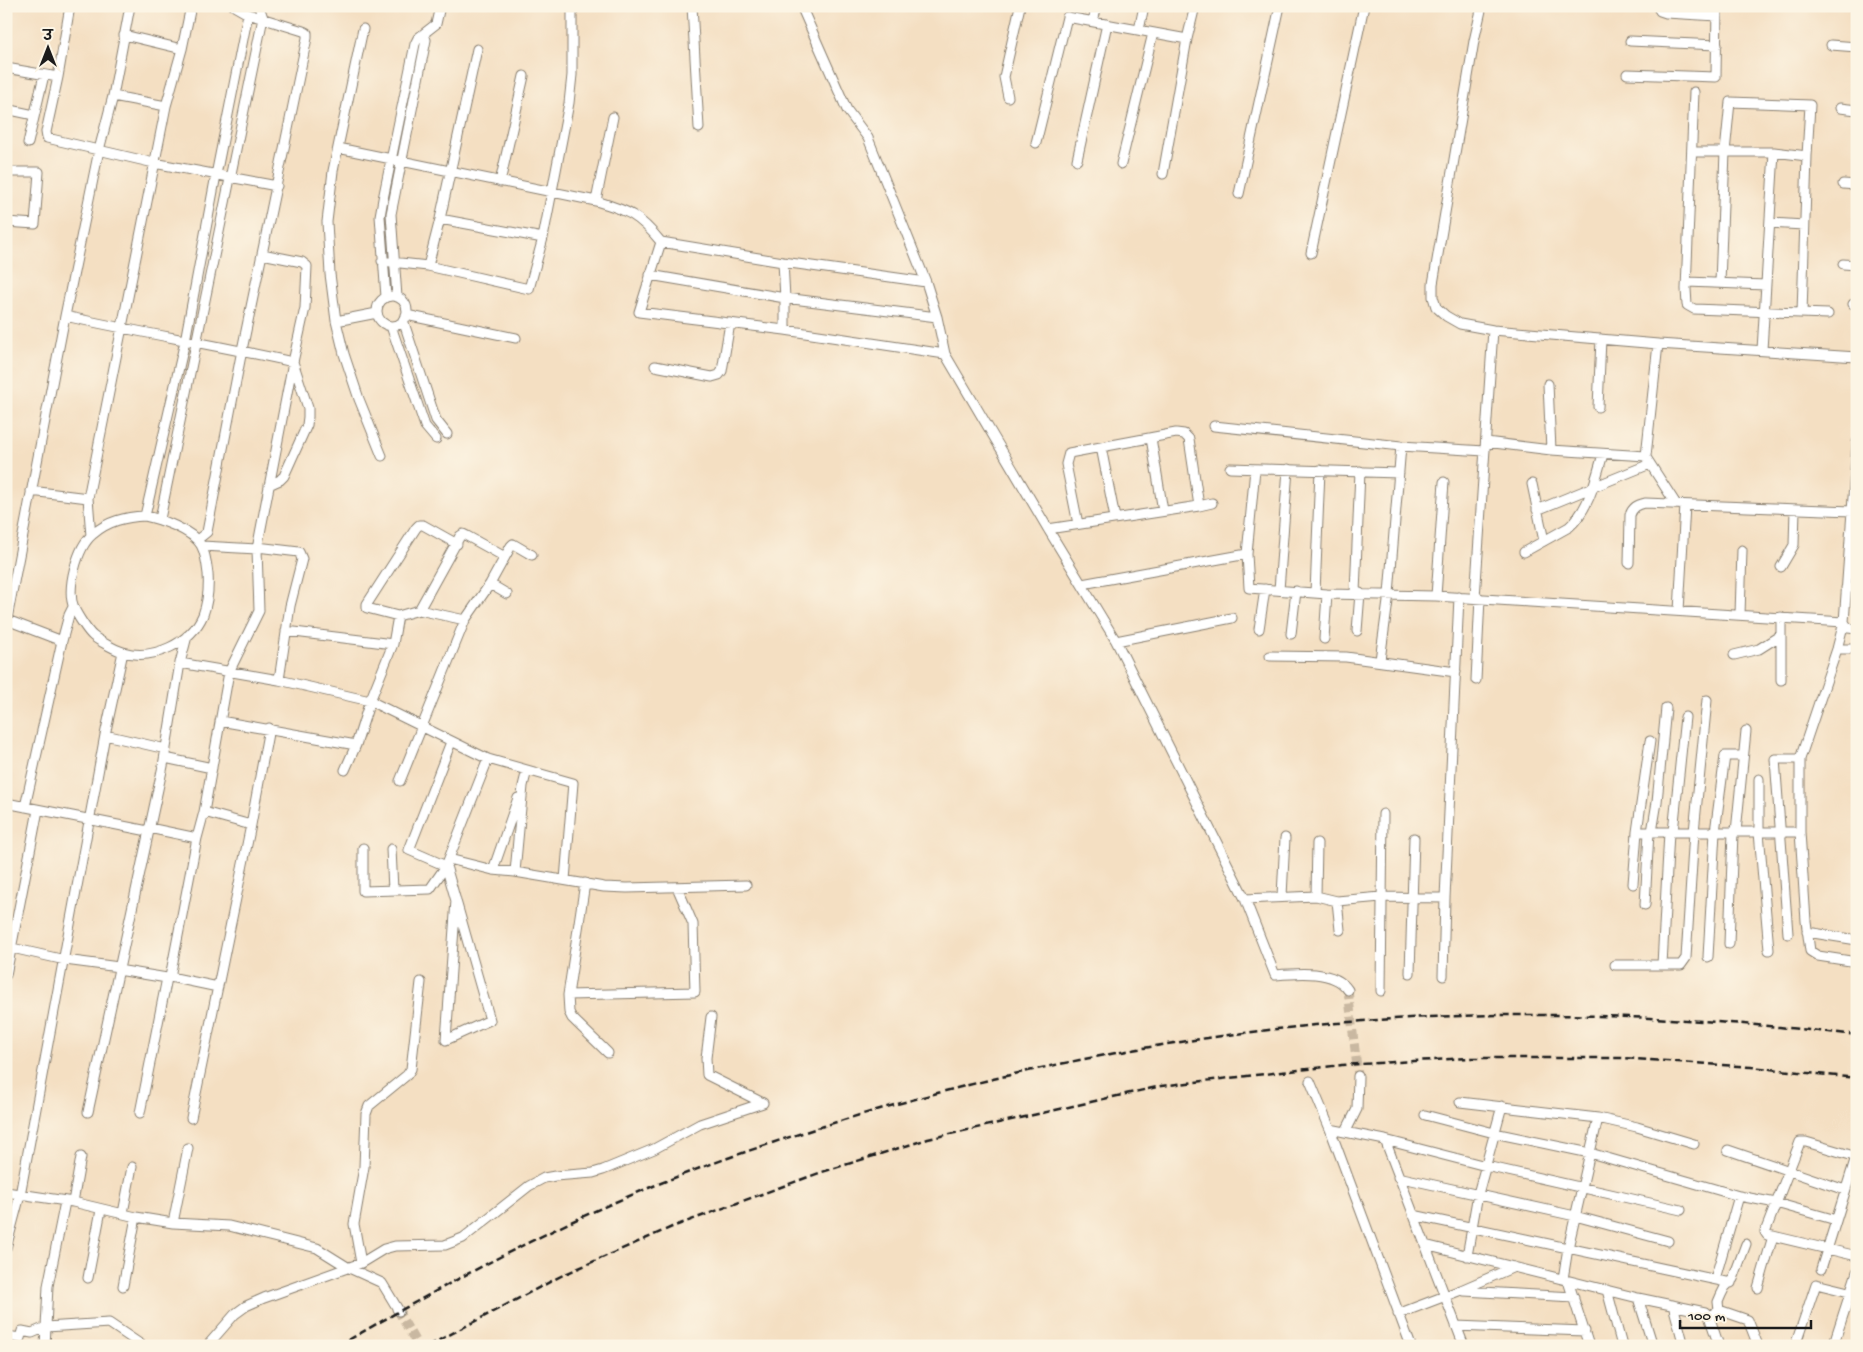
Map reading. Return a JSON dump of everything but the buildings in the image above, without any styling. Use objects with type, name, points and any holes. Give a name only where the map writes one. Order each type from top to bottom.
[{"type":"street","points":[[70,6],[46,132],[47,138],[154,163],[277,186]]},
{"type":"street","points":[[62,640],[7,622],[65,316],[99,150],[113,96],[130,6]]},
{"type":"street","points":[[91,536],[88,498],[123,329],[154,163],[191,6]]},
{"type":"street","points":[[234,6],[248,14],[303,31],[307,33],[307,38],[242,350],[207,532],[200,543],[207,568],[209,592],[202,616],[187,636],[168,648],[146,654],[123,652],[92,636],[73,607],[72,590],[78,555],[91,536],[107,524],[125,517],[145,516],[160,519],[180,528],[200,543],[299,552],[302,559],[290,606],[279,680]]},
{"type":"street","points":[[160,519],[263,18],[259,6]]},
{"type":"street","points":[[386,297],[380,216],[413,52],[418,38],[436,24],[440,6]]},
{"type":"street","points":[[382,261],[428,266],[529,289],[542,238],[572,75],[572,6]]},
{"type":"street","points":[[692,6],[699,128]]},
{"type":"street","points":[[800,6],[847,110],[868,138],[926,282],[938,317],[945,354],[1116,641],[1245,899],[1275,975],[1300,972],[1309,973],[1333,979],[1346,986],[1348,990]]},
{"type":"street","points":[[1008,97],[1004,77],[1020,6]]},
{"type":"street","points":[[1093,22],[1097,6]]},
{"type":"street","points":[[1139,30],[1144,6]]},
{"type":"street","points":[[1163,174],[1187,39],[1195,6]]},
{"type":"street","points":[[1240,194],[1280,6]]},
{"type":"street","points":[[1311,253],[1364,6]]},
{"type":"street","points":[[1482,6],[1474,42],[1432,284],[1436,308],[1460,324],[1493,330],[1658,344],[1857,357]]},
{"type":"street","points":[[1627,74],[1716,77],[1717,11],[1666,13],[1660,11],[1657,6]]},
{"type":"street","points":[[1852,6],[1857,7]]},
{"type":"street","points":[[145,516],[185,341],[248,14]]},
{"type":"street","points":[[1036,143],[1067,17],[1187,39]]},
{"type":"street","points":[[1077,160],[1107,24]]},
{"type":"street","points":[[363,29],[329,196],[327,222],[330,274],[336,321],[344,354],[359,399],[382,456]]},
{"type":"street","points":[[1121,164],[1153,33]]},
{"type":"street","points":[[397,297],[391,214],[426,40],[424,34]]},
{"type":"street","points":[[124,35],[182,49]]},
{"type":"street","points":[[1630,41],[1717,44]]},
{"type":"street","points":[[1831,45],[1857,47]]},
{"type":"street","points":[[428,266],[451,171],[477,49]]},
{"type":"street","points":[[6,68],[58,77]]},
{"type":"street","points":[[28,143],[44,75]]},
{"type":"street","points":[[500,182],[524,76]]},
{"type":"street","points":[[1694,92],[1687,305],[1694,309],[1828,314]]},
{"type":"street","points":[[113,96],[166,106]]},
{"type":"street","points":[[1720,283],[1725,152],[1730,102],[1810,105],[1802,313]]},
{"type":"street","points":[[1840,108],[1857,110]]},
{"type":"street","points":[[6,109],[34,115]]},
{"type":"street","points":[[596,201],[613,117]]},
{"type":"street","points":[[338,148],[391,157],[500,182],[596,201],[632,214],[648,227],[661,242],[783,262],[926,282]]},
{"type":"street","points":[[1693,152],[1774,152],[1807,156]]},
{"type":"street","points":[[1762,350],[1774,152]]},
{"type":"street","points":[[6,172],[40,172],[35,224],[6,222]]},
{"type":"street","points":[[1843,184],[1857,185]]},
{"type":"street","points":[[440,219],[542,238]]},
{"type":"street","points":[[1770,223],[1804,225]]},
{"type":"street","points":[[661,242],[639,312],[785,330],[945,354]]},
{"type":"street","points":[[140,1112],[204,812],[229,672],[259,611],[257,548],[304,308],[307,266],[302,262],[262,254]]},
{"type":"street","points":[[783,262],[785,330]]},
{"type":"street","points":[[1842,264],[1857,265]]},
{"type":"street","points":[[650,275],[785,298],[938,317]]},
{"type":"street","points":[[1687,282],[1766,284]]},
{"type":"street","points":[[404,318],[398,324],[391,326],[384,324],[379,319],[377,312],[379,304],[386,297],[397,297],[405,304],[404,318],[436,420],[447,434]]},
{"type":"street","points":[[336,321],[377,312]]},
{"type":"street","points":[[65,316],[185,341],[242,350],[292,362]]},
{"type":"street","points":[[404,318],[516,338]]},
{"type":"street","points":[[655,366],[712,377],[719,375],[722,371],[730,323]]},
{"type":"street","points":[[391,326],[425,426],[436,439]]},
{"type":"street","points":[[1476,680],[1485,447],[1493,330]]},
{"type":"street","points":[[1598,407],[1601,339]]},
{"type":"street","points":[[1658,344],[1648,460],[1681,505],[1679,611]]},
{"type":"street","points":[[269,485],[284,476],[307,425],[308,408],[292,362]]},
{"type":"street","points":[[1548,384],[1552,450]]},
{"type":"street","points":[[1214,426],[1401,446],[1552,450],[1648,460]]},
{"type":"street","points":[[1078,524],[1066,464],[1066,458],[1069,453],[1176,433],[1184,434],[1189,439],[1198,506]]},
{"type":"street","points":[[1151,438],[1163,511]]},
{"type":"street","points":[[1857,442],[1852,565],[1846,588],[1844,622],[1837,649],[1800,759],[1800,832],[1810,950],[1818,956],[1857,962]]},
{"type":"street","points":[[1380,660],[1389,594],[1401,446]]},
{"type":"street","points":[[1101,447],[1115,518]]},
{"type":"street","points":[[1524,552],[1575,522],[1594,488],[1602,454]]},
{"type":"street","points":[[1537,510],[1594,488],[1648,460]]},
{"type":"street","points":[[1230,468],[1399,472]]},
{"type":"street","points":[[1255,469],[1247,554],[1249,588],[1327,594],[1357,593],[1478,598],[1844,622]]},
{"type":"street","points":[[1279,590],[1288,470]]},
{"type":"street","points":[[1314,593],[1320,470]]},
{"type":"street","points":[[1357,631],[1360,471]]},
{"type":"street","points":[[1436,596],[1444,482]]},
{"type":"street","points":[[1532,484],[1544,541]]},
{"type":"street","points":[[31,491],[88,498]]},
{"type":"street","points":[[1048,529],[1212,503]]},
{"type":"street","points":[[1629,563],[1630,515],[1632,510],[1638,505],[1645,503],[1795,509],[1853,507]]},
{"type":"street","points":[[1781,567],[1794,545],[1795,509]]},
{"type":"street","points":[[457,544],[423,525],[419,525],[367,604],[367,608],[398,616],[419,610],[465,620]]},
{"type":"street","points":[[419,610],[460,536],[463,534],[505,557]]},
{"type":"street","points":[[400,781],[465,620],[490,584],[513,544],[532,555]]},
{"type":"street","points":[[1740,615],[1742,550]]},
{"type":"street","points":[[1082,584],[1247,554]]},
{"type":"street","points":[[490,584],[507,594]]},
{"type":"street","points":[[1846,588],[1857,588]]},
{"type":"street","points":[[1259,629],[1264,589]]},
{"type":"street","points":[[1291,634],[1296,591]]},
{"type":"street","points":[[1324,639],[1327,594]]},
{"type":"street","points":[[1443,976],[1459,597]]},
{"type":"street","points":[[25,808],[62,640],[68,615],[73,607]]},
{"type":"street","points":[[345,770],[393,644],[398,616]]},
{"type":"street","points":[[1116,641],[1232,618]]},
{"type":"street","points":[[1781,618],[1781,680]]},
{"type":"street","points":[[1844,622],[1848,628],[1857,629]]},
{"type":"street","points":[[286,631],[393,644]]},
{"type":"street","points":[[1734,655],[1759,649],[1781,635]]},
{"type":"street","points":[[88,1112],[165,758],[180,663],[187,636]]},
{"type":"street","points":[[1837,649],[1857,649]]},
{"type":"street","points":[[6,1248],[20,1195],[38,1105],[105,735],[123,652]]},
{"type":"street","points":[[1270,656],[1323,656],[1380,660],[1456,672]]},
{"type":"street","points":[[180,663],[279,680],[370,701],[423,725],[451,742],[488,759],[573,783],[565,880]]},
{"type":"street","points":[[1615,965],[1681,965],[1686,958],[1694,832],[1707,700]]},
{"type":"street","points":[[1645,905],[1650,832],[1657,802],[1666,708]]},
{"type":"street","points":[[1662,965],[1671,832],[1685,717]]},
{"type":"street","points":[[220,721],[269,728],[356,745]]},
{"type":"street","points":[[191,1118],[269,728]]},
{"type":"street","points":[[1729,944],[1735,832],[1746,731]]},
{"type":"street","points":[[105,735],[166,749]]},
{"type":"street","points":[[1633,884],[1637,832],[1650,741]]},
{"type":"street","points":[[451,742],[408,850],[448,862],[493,870],[627,888],[746,885]]},
{"type":"street","points":[[1708,956],[1715,832],[1725,756],[1743,756]]},
{"type":"street","points":[[165,758],[212,768]]},
{"type":"street","points":[[363,848],[363,891],[430,888],[448,862],[488,759]]},
{"type":"street","points":[[1788,934],[1779,832],[1776,759],[1800,759]]},
{"type":"street","points":[[493,870],[528,770]]},
{"type":"street","points":[[1759,779],[1759,832],[1769,950]]},
{"type":"street","points":[[515,872],[523,786]]},
{"type":"street","points":[[6,803],[90,820],[197,838]]},
{"type":"street","points":[[6,975],[38,810]]},
{"type":"street","points":[[204,812],[251,825]]},
{"type":"street","points":[[1381,991],[1383,814]]},
{"type":"street","points":[[1637,832],[1800,832]]},
{"type":"street","points":[[1282,896],[1285,838]]},
{"type":"street","points":[[1410,973],[1414,838]]},
{"type":"street","points":[[1316,896],[1317,843]]},
{"type":"street","points":[[391,849],[393,890]]},
{"type":"street","points":[[448,862],[456,900],[490,1020],[446,1040],[456,900]]},
{"type":"street","points":[[585,883],[568,995],[569,1012],[572,1018],[608,1053]]},
{"type":"street","points":[[568,995],[695,992],[693,924],[677,887]]},
{"type":"street","points":[[1245,899],[1282,896],[1316,896],[1337,901],[1381,897],[1445,898]]},
{"type":"street","points":[[1337,901],[1340,930]]},
{"type":"street","points":[[1807,932],[1857,940]]},
{"type":"street","points":[[12,948],[65,960],[218,986]]},
{"type":"street","points":[[361,1263],[354,1224],[364,1167],[365,1119],[367,1110],[407,1075],[413,1065],[421,982]]},
{"type":"street","points":[[208,1346],[235,1314],[246,1306],[304,1282],[349,1268],[384,1249],[394,1246],[446,1245],[454,1243],[463,1238],[528,1186],[544,1178],[603,1170],[654,1149],[704,1122],[763,1103],[707,1076],[706,1058],[711,1018]]},
{"type":"street","points":[[1346,1131],[1357,1109],[1358,1076]]},
{"type":"street","points":[[1310,1081],[1411,1346]]},
{"type":"street","points":[[1460,1102],[1598,1118],[1637,1127],[1694,1144]]},
{"type":"street","points":[[1467,1256],[1478,1194],[1502,1106]]},
{"type":"street","points":[[1425,1115],[1494,1133],[1590,1153],[1739,1196],[1776,1203],[1836,1220]]},
{"type":"street","points":[[1589,1346],[1574,1297],[1566,1280],[1568,1248],[1598,1118]]},
{"type":"street","points":[[1330,1130],[1346,1131],[1486,1166],[1681,1210]]},
{"type":"street","points":[[1385,1140],[1464,1346]]},
{"type":"street","points":[[1821,1269],[1827,1248],[1856,1157],[1803,1141],[1798,1144],[1765,1232],[1767,1235],[1827,1248],[1857,1256]]},
{"type":"street","points":[[173,1223],[188,1148]]},
{"type":"street","points":[[1728,1150],[1846,1190]]},
{"type":"street","points":[[45,1346],[48,1286],[81,1157]]},
{"type":"street","points":[[123,1214],[132,1167]]},
{"type":"street","points":[[1398,1177],[1575,1216],[1668,1241]]},
{"type":"street","points":[[6,1192],[69,1202],[101,1210],[173,1223],[229,1226],[317,1248],[349,1268],[382,1282],[399,1311],[397,1308]]},
{"type":"street","points":[[1715,1279],[1739,1196]]},
{"type":"street","points":[[88,1278],[101,1210]]},
{"type":"street","points":[[1413,1215],[1731,1282]]},
{"type":"street","points":[[123,1286],[136,1217]]},
{"type":"street","points":[[1758,1288],[1773,1236]]},
{"type":"street","points":[[1719,1310],[1718,1302],[1725,1287],[1731,1282],[1746,1244]]},
{"type":"street","points":[[1425,1245],[1638,1298],[1705,1312],[1710,1316],[1719,1346]]},
{"type":"street","points":[[1398,1314],[1445,1297],[1514,1267]]},
{"type":"street","points":[[1833,1346],[1853,1293],[1857,1272]]},
{"type":"street","points":[[1796,1346],[1816,1284],[1853,1293]]},
{"type":"street","points":[[1461,1290],[1574,1297]]},
{"type":"street","points":[[1606,1290],[1622,1346]]},
{"type":"street","points":[[1638,1298],[1653,1346]]},
{"type":"street","points":[[1674,1305],[1684,1346]]},
{"type":"street","points":[[1710,1316],[1719,1310]]},
{"type":"street","points":[[1719,1310],[1748,1320],[1757,1343]]},
{"type":"street","points":[[6,1337],[20,1338],[22,1331],[32,1333],[46,1327],[109,1323],[142,1346]]},
{"type":"street","points":[[1456,1326],[1585,1331]]},
{"type":"tunnel","points":[[1348,990],[1358,1076]]},
{"type":"tunnel","points":[[397,1309],[418,1346]]},
{"type":"railway","points":[[338,1346],[517,1248],[590,1213],[669,1180],[777,1141],[885,1107],[972,1084],[1060,1064],[1149,1047],[1238,1034],[1328,1024],[1418,1018],[1508,1015],[1639,1017],[1770,1026],[1857,1035]]},
{"type":"railway","points":[[428,1346],[563,1275],[672,1227],[819,1173],[928,1139],[1161,1086],[1342,1065],[1469,1058],[1622,1058],[1751,1067],[1857,1078]]}]
